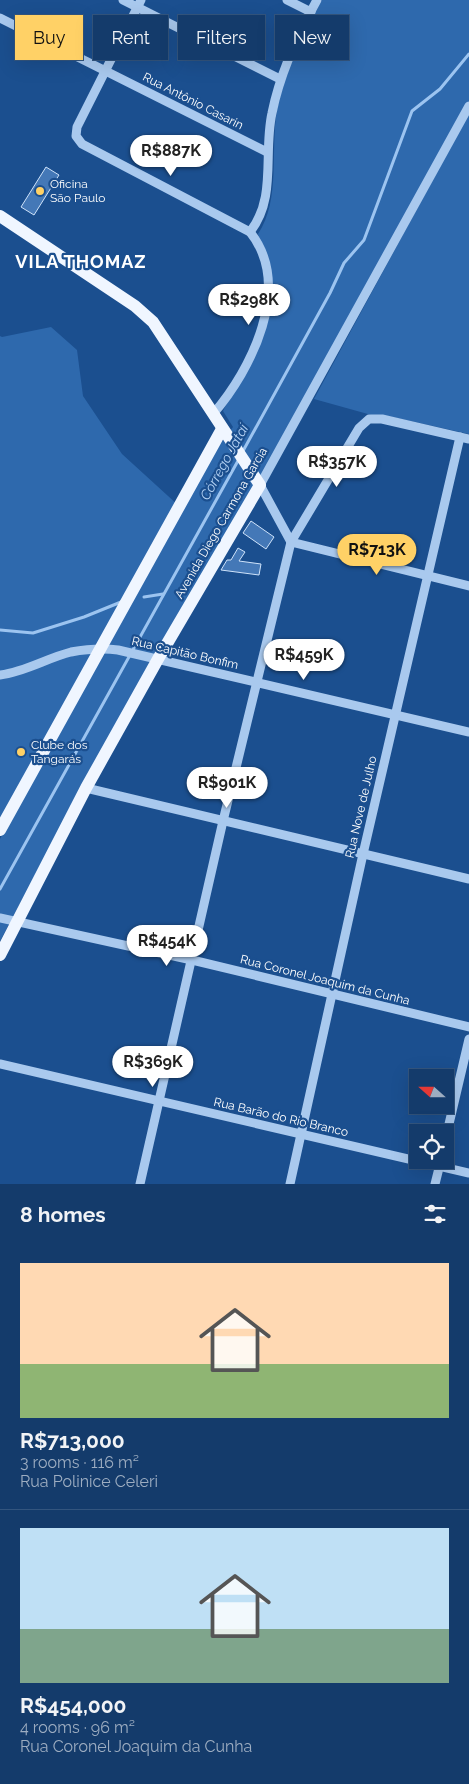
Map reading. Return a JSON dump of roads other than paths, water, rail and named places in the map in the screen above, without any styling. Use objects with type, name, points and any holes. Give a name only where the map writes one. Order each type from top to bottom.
[{"type":"main road","points":[[0,216],[144,313],[165,338],[258,482]]},
{"type":"main road","points":[[0,830],[99,648],[225,433]]},
{"type":"main road","name":"Avenida Diego Carmona Garcia","points":[[0,955],[86,788],[258,482]]},
{"type":"street","points":[[123,0],[139,4],[280,79]]},
{"type":"street","points":[[287,0],[311,12]]},
{"type":"street","points":[[250,232],[261,215],[266,196],[267,152],[271,115],[280,79],[295,42],[317,0]]},
{"type":"street","points":[[139,4],[77,127],[76,136],[82,144],[250,232],[259,243],[269,281],[267,307],[260,331],[238,380],[213,414]]},
{"type":"street","name":"Rua Antônio Casarin","points":[[0,18],[267,152]]},
{"type":"street","name":"Avenida Diego Carmona Garcia","points":[[258,482],[469,106]]},
{"type":"street","points":[[140,1184],[223,821],[291,542],[359,428],[369,420],[382,419],[464,438]]},
{"type":"street","name":"Rua Nove de Julho","points":[[290,1184],[427,576],[464,438]]},
{"type":"street","points":[[258,482],[291,542],[469,586]]},
{"type":"street","name":"Rua Capitão Bonfim","points":[[0,675],[40,665],[70,653],[99,648],[118,650],[469,732]]},
{"type":"street","points":[[86,788],[469,878]]},
{"type":"street","name":"Rua Coronel Joaquim da Cunha","points":[[0,918],[192,960],[469,1027]]},
{"type":"street","points":[[449,1124],[469,1039]]},
{"type":"street","name":"Rua Barão do Rio Branco","points":[[0,1064],[302,1134],[409,1156]]},
{"type":"street","name":"Rua Barão do Rio Branco","points":[[454,1168],[469,1173]]},
{"type":"street","points":[[435,1184],[439,1169]]},
{"type":"waterway","name":"Córrego Jataí","points":[[243,451],[330,293],[344,263],[364,240],[412,111],[440,89],[469,54]]},
{"type":"waterway","name":"Córrego Jataí","points":[[0,889],[239,459]]},
{"type":"waterway","points":[[144,597],[163,594]]},
{"type":"waterway","points":[[0,630],[33,633],[84,617],[121,602]]},
{"type":"place","name":"Oficina São Paulo","points":[[40,191]]},
{"type":"place","name":"Clube dos Tangarás","points":[[21,752]]},
{"type":"district","name":"VILA THOMAZ","points":[[81,261]]}]
